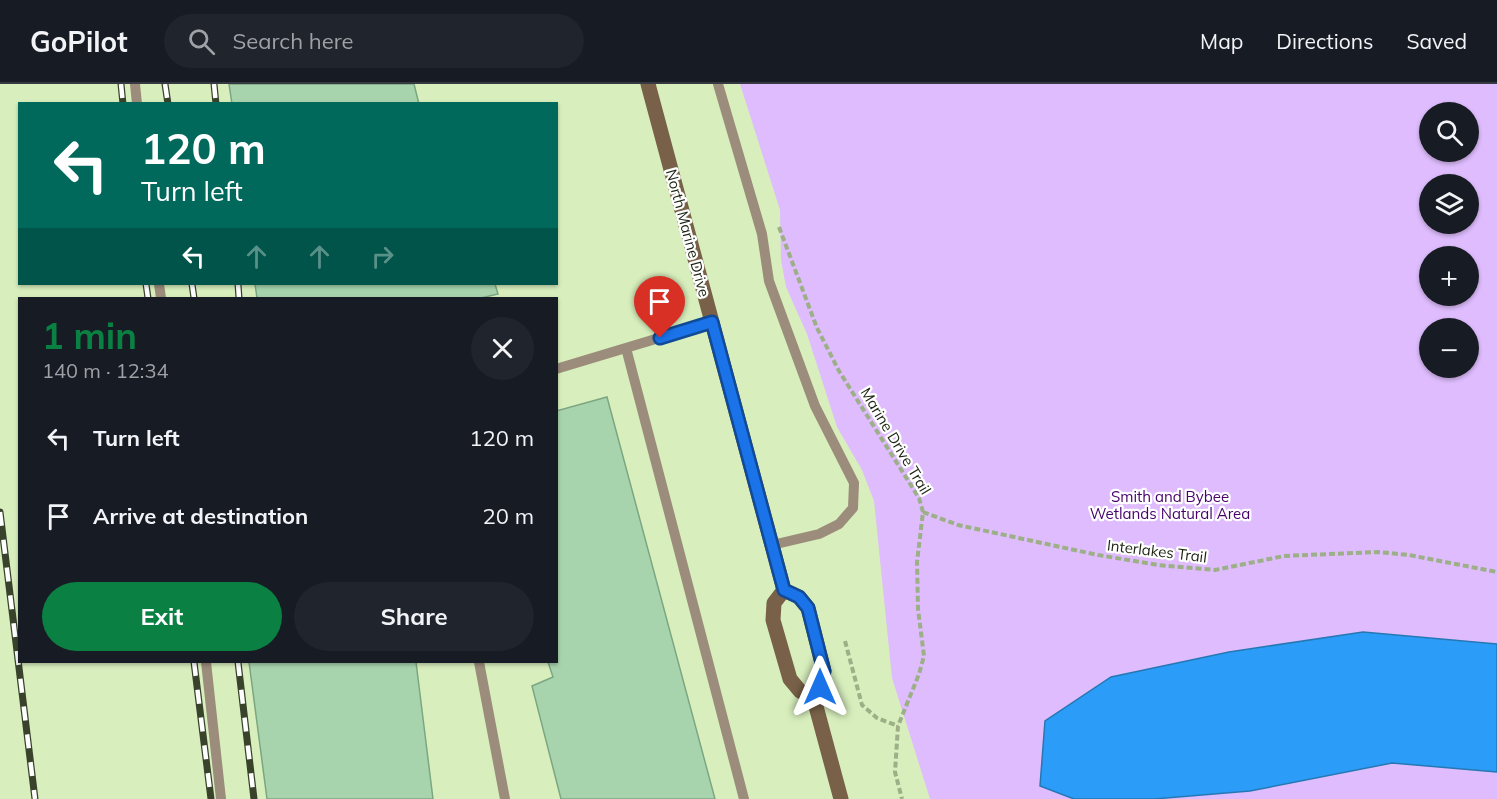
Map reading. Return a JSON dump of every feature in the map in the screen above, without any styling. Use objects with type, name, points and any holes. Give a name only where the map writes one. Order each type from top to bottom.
[{"type":"main road","name":"North Marine Drive","points":[[648,84],[784,590]]},
{"type":"main road","points":[[814,699],[800,691],[790,679],[776,631],[773,620],[774,603],[784,590],[799,597],[808,608],[824,671],[814,699],[841,799]]},
{"type":"lane","points":[[135,84],[137,102]]},
{"type":"lane","points":[[718,84],[762,234],[769,281],[815,406],[854,483],[853,508],[839,524],[819,534],[772,545]]},
{"type":"lane","points":[[558,368],[712,322]]},
{"type":"lane","points":[[626,348],[744,799]]},
{"type":"lane","points":[[206,663],[221,799]]},
{"type":"lane","points":[[479,663],[505,799]]},
{"type":"path","name":"Marine Drive Trail","points":[[811,315],[839,371],[919,498],[923,512],[917,562],[918,609],[924,656],[920,674],[898,726],[895,772],[902,799]]},
{"type":"path","name":"Interlakes Trail","points":[[923,512],[958,525],[1098,555],[1158,565],[1215,570],[1284,556],[1378,552],[1409,555],[1497,572]]},
{"type":"path","points":[[845,641],[862,705],[877,718],[898,726]]},
{"type":"green space","name":"Smith and Bybee Wetlands Natural Area","points":[[740,84],[1497,84],[1497,799],[930,799],[892,678],[874,501],[862,470],[837,427],[807,334],[786,287],[781,260],[780,210]]},
{"type":"water","points":[[1363,632],[1497,644],[1497,772],[1392,763],[1250,791],[1154,799],[1074,799],[1040,786],[1045,721],[1111,677],[1229,652]]},
{"type":"building","points":[[229,84],[414,84],[418,102],[232,102]]},
{"type":"building","points":[[255,285],[495,285],[498,294],[485,297],[257,297]]},
{"type":"building","points":[[607,397],[715,799],[561,799],[532,686],[553,677],[548,663],[558,663],[558,410]]},
{"type":"building","points":[[249,663],[416,663],[433,799],[267,799]]},
{"type":"railway","points":[[121,84],[123,102]]},
{"type":"railway","points":[[165,84],[168,102]]},
{"type":"railway","points":[[214,84],[216,102]]},
{"type":"railway","points":[[146,285],[148,297]]},
{"type":"railway","points":[[192,285],[194,297]]},
{"type":"railway","points":[[238,285],[239,297]]},
{"type":"railway","points":[[0,512],[18,660]]},
{"type":"railway","points":[[18,663],[35,799]]},
{"type":"railway","points":[[194,663],[211,799]]},
{"type":"railway","points":[[238,663],[254,799]]},
{"type":"route","points":[[660,338],[712,322],[784,590],[799,597],[808,608],[824,671],[820,687]]}]
